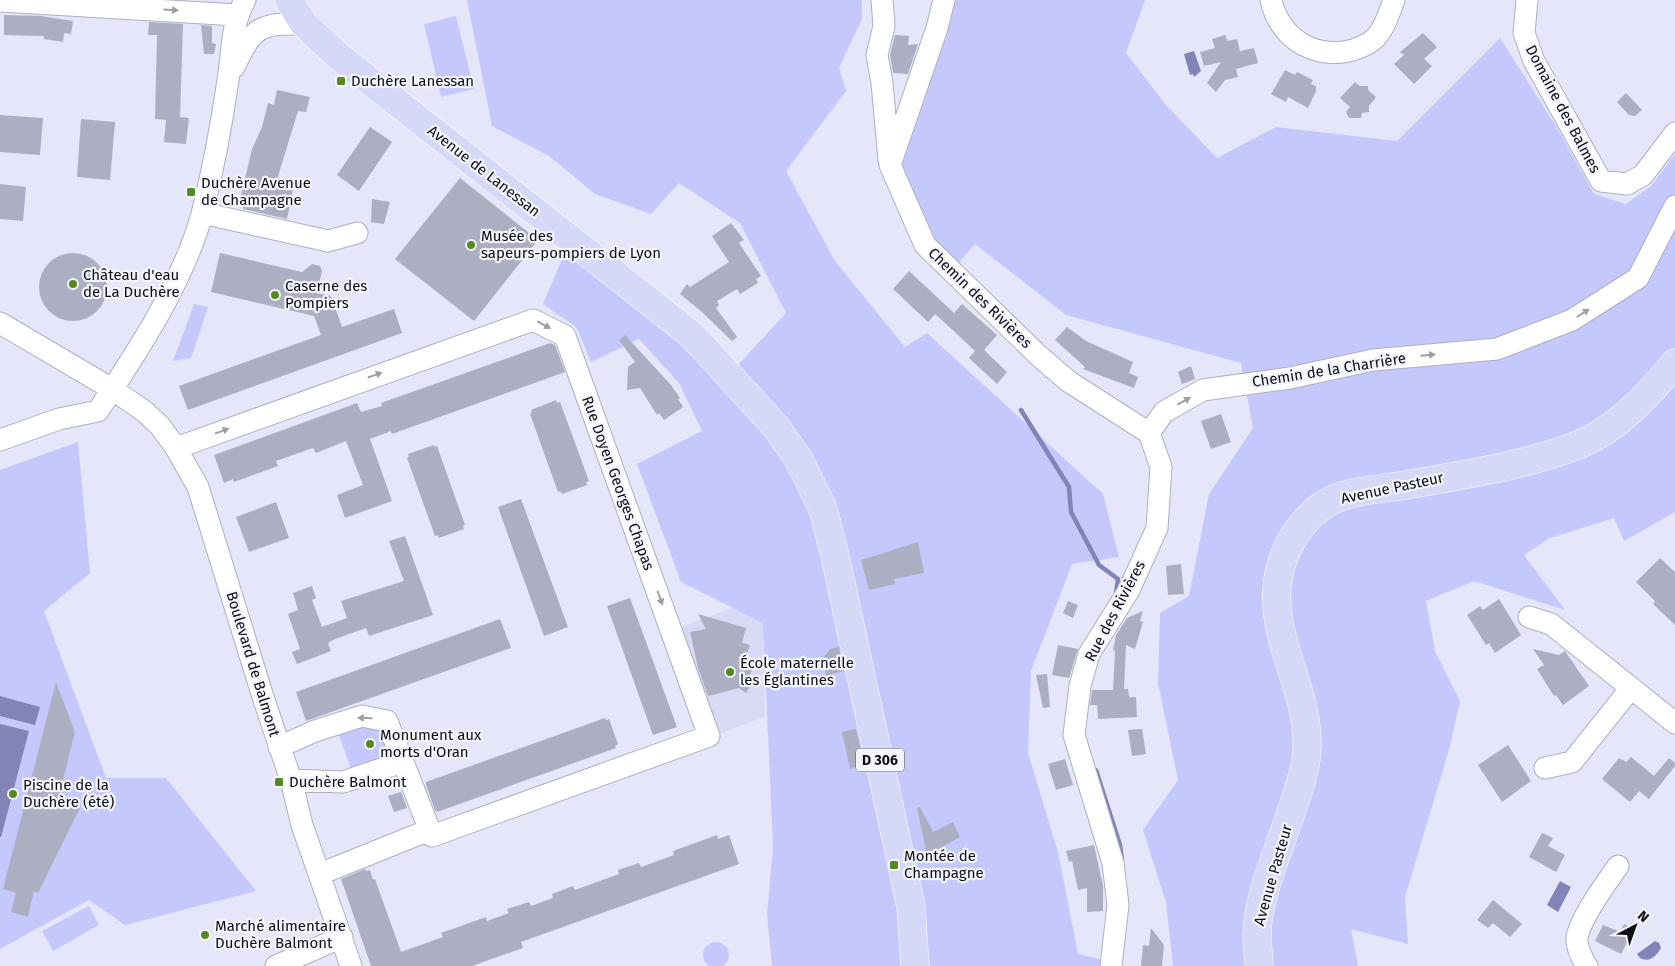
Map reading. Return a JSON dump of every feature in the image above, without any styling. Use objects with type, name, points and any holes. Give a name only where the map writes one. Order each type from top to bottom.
[{"type":"main road","name":"Avenue de Lanessan","points":[[289,0],[302,12],[338,56],[692,335],[776,428],[799,460],[823,508],[835,556],[911,907],[915,966]]},
{"type":"main road","name":"Avenue Pasteur","points":[[1259,966],[1257,934],[1263,900],[1304,774],[1307,740],[1303,705],[1278,614],[1277,589],[1282,561],[1292,537],[1326,503],[1348,495],[1468,474],[1579,444],[1617,422],[1647,396],[1675,364]]},
{"type":"street","name":"Chemin des Rivières","points":[[882,0],[884,26],[877,55],[882,83],[890,165],[925,245],[1038,355],[1068,381],[1149,433]]},
{"type":"street","points":[[890,165],[937,28],[944,0]]},
{"type":"street","points":[[1271,0],[1286,33],[1309,48],[1337,54],[1371,42],[1386,22],[1394,0]]},
{"type":"street","name":"Domaine des Balmes","points":[[1527,0],[1524,33],[1534,61],[1601,181],[1627,184],[1643,175],[1675,133]]},
{"type":"street","points":[[0,1],[242,6],[267,26]]},
{"type":"street","points":[[0,440],[59,419],[98,411],[148,331],[190,252],[202,213],[229,79],[233,30],[242,6]]},
{"type":"street","points":[[229,79],[249,39],[267,26],[302,12]]},
{"type":"street","name":"Chemin de la Charrière","points":[[1149,433],[1164,412],[1203,390],[1290,378],[1373,360],[1497,349],[1572,320],[1638,278],[1675,206]]},
{"type":"street","points":[[202,213],[328,241],[357,232]]},
{"type":"street","name":"Rue Doyen Georges Chapas","points":[[176,448],[533,320],[565,336],[709,736],[432,836],[429,830],[320,874]]},
{"type":"street","name":"Boulevard de Balmont","points":[[0,323],[112,389],[137,406],[160,426],[176,448],[198,487],[291,780],[302,825],[351,966]]},
{"type":"street","name":"Rue des Rivières","points":[[1111,966],[1118,906],[1113,863],[1074,735],[1080,686],[1089,654],[1129,590],[1156,528],[1161,468],[1149,433]]},
{"type":"street","points":[[1529,617],[1551,624],[1675,723]]},
{"type":"street","points":[[1545,768],[1572,762],[1631,688]]},
{"type":"street","points":[[280,747],[315,731],[362,716],[387,721],[429,830]]},
{"type":"street","points":[[291,780],[343,782],[402,762]]},
{"type":"street","points":[[1588,966],[1582,959],[1577,938],[1591,906],[1618,866]]},
{"type":"street","points":[[276,966],[342,938]]},
{"type":"shaded area","points":[[467,0],[862,0],[862,19],[839,68],[846,91],[786,171],[835,261],[905,347],[927,333],[1103,494],[1119,557],[1072,564],[1031,671],[1028,753],[1058,852],[1078,954],[1104,960],[1104,966],[772,966],[767,914],[773,847],[763,623],[681,582],[637,464],[702,431],[679,383],[639,339],[591,362],[577,328],[543,304],[565,252],[683,343],[722,382],[786,313],[740,223],[679,183],[651,214],[595,194],[549,156],[492,126]]},
{"type":"shaded area","points":[[949,0],[1145,0],[1126,53],[1166,105],[1217,158],[1276,127],[1397,141],[1500,38],[1556,126],[1594,194],[1626,204],[1651,186],[1675,154],[1675,512],[1624,541],[1614,518],[1550,538],[1524,555],[1565,610],[1474,581],[1426,601],[1435,651],[1460,701],[1450,746],[1405,897],[1408,944],[1351,929],[1358,966],[1173,966],[1166,902],[1143,830],[1178,780],[1158,683],[1160,613],[1189,596],[1209,494],[1253,428],[1241,363],[1066,315],[975,244],[956,266],[928,238],[911,197],[901,160]]},
{"type":"shaded area","points":[[456,16],[474,89],[441,97],[424,24]]},
{"type":"shaded area","points":[[1194,51],[1201,71],[1194,77],[1193,74],[1190,75],[1184,54]]},
{"type":"shaded area","points":[[194,304],[208,307],[191,358],[173,361]]},
{"type":"shaded area","points":[[78,442],[90,573],[44,611],[106,778],[166,778],[256,891],[125,925],[89,900],[0,949],[0,470]]},
{"type":"shaded area","name":"École maternelle les Églantines","points":[[757,599],[763,614],[765,717],[719,734],[681,627]]},
{"type":"shaded area","points":[[0,696],[40,707],[35,725],[0,716]]},
{"type":"shaded area","points":[[0,724],[29,731],[1,837],[0,837]]},
{"type":"shaded area","points":[[369,724],[384,732],[387,750],[380,761],[352,772],[339,735]]},
{"type":"shaded area","points":[[1560,881],[1571,887],[1558,912],[1547,905]]},
{"type":"shaded area","points":[[89,906],[99,925],[53,951],[42,931]]},
{"type":"shaded area","points":[[1655,941],[1659,943],[1661,948],[1657,954],[1647,960],[1640,958],[1637,954]]},
{"type":"shaded area","points":[[716,942],[725,946],[729,955],[725,964],[716,968],[707,964],[703,955],[707,946]]},
{"type":"building","points":[[4,15],[41,16],[73,21],[71,34],[64,33],[63,42],[44,39],[44,36],[4,35]]},
{"type":"building","points":[[149,22],[183,24],[180,117],[189,118],[186,144],[164,142],[166,120],[155,119],[157,35],[148,35]]},
{"type":"building","points":[[201,25],[212,26],[212,43],[216,44],[214,54],[204,54]]},
{"type":"building","points":[[1423,33],[1437,47],[1424,59],[1432,66],[1414,84],[1394,64],[1404,55],[1400,52]]},
{"type":"building","points":[[895,35],[909,36],[908,45],[918,44],[908,74],[893,73],[890,55]]},
{"type":"building","points":[[1226,35],[1227,41],[1237,39],[1240,51],[1254,48],[1258,63],[1236,69],[1238,77],[1225,80],[1216,92],[1207,83],[1221,62],[1204,66],[1200,52],[1215,48],[1212,39]]},
{"type":"building","points":[[1285,70],[1295,75],[1297,72],[1313,80],[1311,84],[1316,86],[1316,91],[1308,108],[1288,97],[1286,102],[1271,94]]},
{"type":"building","points":[[1355,82],[1360,86],[1368,86],[1368,90],[1376,97],[1369,106],[1369,112],[1362,113],[1361,118],[1349,118],[1346,112],[1350,107],[1340,98]]},
{"type":"building","points":[[277,90],[310,97],[306,112],[298,111],[275,186],[293,190],[287,219],[243,209],[243,206],[239,204],[252,149],[262,127],[268,103],[274,105]]},
{"type":"building","points":[[1626,93],[1642,110],[1635,116],[1629,115],[1617,102]]},
{"type":"building","points":[[0,115],[43,118],[40,155],[0,152]]},
{"type":"building","points":[[81,119],[115,122],[110,180],[77,177]]},
{"type":"building","points":[[370,127],[392,142],[359,191],[337,175]]},
{"type":"building","name":"Musée des sapeurs-pompiers de Lyon","points":[[460,178],[538,240],[474,321],[395,259]]},
{"type":"building","points":[[0,184],[26,187],[23,221],[0,219]]},
{"type":"building","points":[[372,199],[390,202],[384,224],[371,222]]},
{"type":"building","points":[[731,223],[744,240],[739,243],[761,276],[756,279],[758,283],[740,294],[737,289],[717,301],[719,305],[716,308],[737,337],[732,341],[680,294],[687,284],[690,287],[729,262],[712,236]]},
{"type":"building","name":"Château d'eau de La Duchère","points":[[73,253],[86,256],[97,263],[104,274],[107,287],[104,300],[97,311],[86,318],[73,321],[60,318],[49,311],[42,300],[39,287],[42,274],[49,263],[60,256]]},
{"type":"building","points":[[220,253],[302,272],[312,264],[320,266],[322,271],[317,293],[331,296],[342,327],[394,309],[402,333],[188,410],[179,386],[321,335],[314,316],[211,292]]},
{"type":"building","points":[[909,271],[954,313],[962,304],[997,335],[984,350],[1007,372],[997,384],[969,358],[975,351],[944,322],[935,314],[928,322],[893,289]]},
{"type":"building","points":[[1067,327],[1086,341],[1133,362],[1129,373],[1138,377],[1134,388],[1083,369],[1085,367],[1055,340]]},
{"type":"building","points":[[625,335],[671,385],[680,398],[678,399],[683,407],[664,420],[659,413],[657,415],[640,388],[627,390],[628,367],[635,362],[619,340]]},
{"type":"building","points":[[550,343],[555,345],[565,372],[392,434],[391,431],[370,439],[392,501],[345,518],[337,495],[363,485],[346,441],[316,453],[313,448],[276,461],[278,466],[234,482],[233,479],[224,483],[214,455],[357,403],[361,412],[382,406],[381,403]]},
{"type":"building","points":[[1191,366],[1195,379],[1182,384],[1178,372]]},
{"type":"building","points":[[556,400],[557,403],[560,402],[589,481],[586,482],[587,485],[562,494],[560,491],[558,492],[530,414],[531,410]]},
{"type":"building","points":[[1221,414],[1231,442],[1211,449],[1201,421]]},
{"type":"building","points":[[434,445],[435,447],[437,446],[465,525],[463,526],[464,529],[439,538],[438,535],[435,536],[407,458],[409,457],[408,454]]},
{"type":"building","points":[[521,499],[568,627],[544,636],[498,507]]},
{"type":"building","points":[[276,502],[289,538],[249,552],[236,517]]},
{"type":"building","points":[[405,536],[433,615],[369,636],[366,628],[335,639],[328,643],[331,651],[297,664],[292,652],[300,649],[288,614],[298,610],[293,593],[312,586],[316,598],[312,600],[322,627],[347,618],[341,601],[404,581],[389,541]]},
{"type":"building","points":[[918,542],[924,573],[894,579],[895,584],[869,590],[861,560]]},
{"type":"building","points":[[1660,558],[1675,572],[1675,625],[1653,604],[1655,601],[1636,582]]},
{"type":"building","points":[[1181,564],[1184,594],[1168,595],[1166,566]]},
{"type":"building","points":[[630,598],[677,727],[653,735],[607,606]]},
{"type":"building","points":[[1499,599],[1521,635],[1495,653],[1489,643],[1486,645],[1467,615],[1480,606],[1483,610]]},
{"type":"building","points":[[1068,601],[1078,605],[1073,618],[1063,613]]},
{"type":"building","points":[[1143,611],[1140,621],[1143,622],[1135,649],[1126,645],[1124,689],[1128,689],[1129,697],[1136,697],[1137,717],[1098,719],[1097,705],[1090,705],[1092,690],[1113,690],[1115,651],[1113,650],[1116,635],[1127,618]]},
{"type":"building","points":[[698,614],[746,628],[742,643],[750,645],[745,660],[754,663],[749,678],[755,679],[746,693],[739,688],[708,696],[698,668],[690,632],[706,629]]},
{"type":"building","points":[[500,619],[511,648],[306,721],[296,692]]},
{"type":"building","points":[[1058,645],[1078,649],[1069,678],[1052,675]]},
{"type":"building","points":[[839,647],[844,671],[826,676],[824,657],[830,649]]},
{"type":"building","points":[[1533,649],[1559,655],[1565,651],[1589,686],[1563,705],[1556,695],[1554,696],[1537,669],[1544,665]]},
{"type":"building","points":[[1047,674],[1050,707],[1043,708],[1036,675]]},
{"type":"building","points":[[56,682],[75,732],[58,800],[81,806],[38,893],[34,891],[28,917],[11,912],[16,893],[3,889]]},
{"type":"building","points":[[605,718],[606,720],[609,719],[618,744],[615,746],[616,748],[437,812],[435,810],[426,782]]},
{"type":"building","points":[[856,729],[864,764],[850,769],[842,732]]},
{"type":"building","points":[[1142,729],[1146,754],[1132,756],[1128,730]]},
{"type":"building","points":[[1508,745],[1531,781],[1502,802],[1478,765]]},
{"type":"building","points":[[1631,757],[1654,776],[1669,758],[1675,763],[1675,766],[1649,799],[1639,791],[1630,802],[1602,779],[1619,758],[1626,762]]},
{"type":"building","points":[[1065,759],[1073,785],[1056,790],[1048,764]]},
{"type":"building","points":[[401,792],[407,808],[394,812],[388,796]]},
{"type":"building","points":[[920,807],[933,832],[953,822],[960,837],[927,855],[917,808]]},
{"type":"building","points":[[1542,833],[1553,838],[1548,846],[1565,855],[1556,872],[1529,857]]},
{"type":"building","points":[[717,835],[718,839],[729,835],[739,864],[521,942],[523,948],[472,966],[371,966],[341,879],[365,869],[366,871],[370,870],[401,952],[443,937],[441,933],[486,917],[487,921],[509,913],[507,909],[529,902],[531,906],[553,898],[552,894],[573,886],[575,890],[619,874],[618,870],[639,863],[641,867],[674,855],[673,851]]},
{"type":"building","points":[[1094,845],[1103,886],[1103,911],[1087,912],[1087,888],[1078,890],[1072,861],[1069,862],[1066,851]]},
{"type":"building","points":[[1493,900],[1522,924],[1510,937],[1493,923],[1488,928],[1477,920]]},
{"type":"building","points":[[1624,924],[1634,929],[1621,954],[1595,941],[1603,925],[1620,932]]},
{"type":"building","points":[[1151,928],[1164,945],[1162,966],[1141,966],[1143,945],[1149,946]]},
{"type":"waterway","points":[[1021,410],[1069,487],[1071,512],[1099,565],[1118,579],[1116,593]]},
{"type":"waterway","points":[[1096,770],[1120,845],[1122,860]]},
{"type":"place","name":"Duchère Lanessan","points":[[341,81]]},
{"type":"place","name":"Duchère Avenue de Champagne","points":[[191,192]]},
{"type":"place","name":"Musée des sapeurs-pompiers de Lyon","points":[[471,245]]},
{"type":"place","name":"Château d'eau de La Duchère","points":[[73,284]]},
{"type":"place","name":"Caserne des Pompiers","points":[[275,295]]},
{"type":"place","name":"École maternelle les Églantines","points":[[730,672]]},
{"type":"place","name":"Monument aux morts d'Oran","points":[[370,744]]},
{"type":"place","name":"Duchère Balmont","points":[[279,782]]},
{"type":"place","name":"Piscine de la Duchère (été)","points":[[13,794]]},
{"type":"place","name":"Montée de Champagne","points":[[894,865]]},
{"type":"place","name":"Marché alimentaire Duchère Balmont","points":[[205,935]]}]
